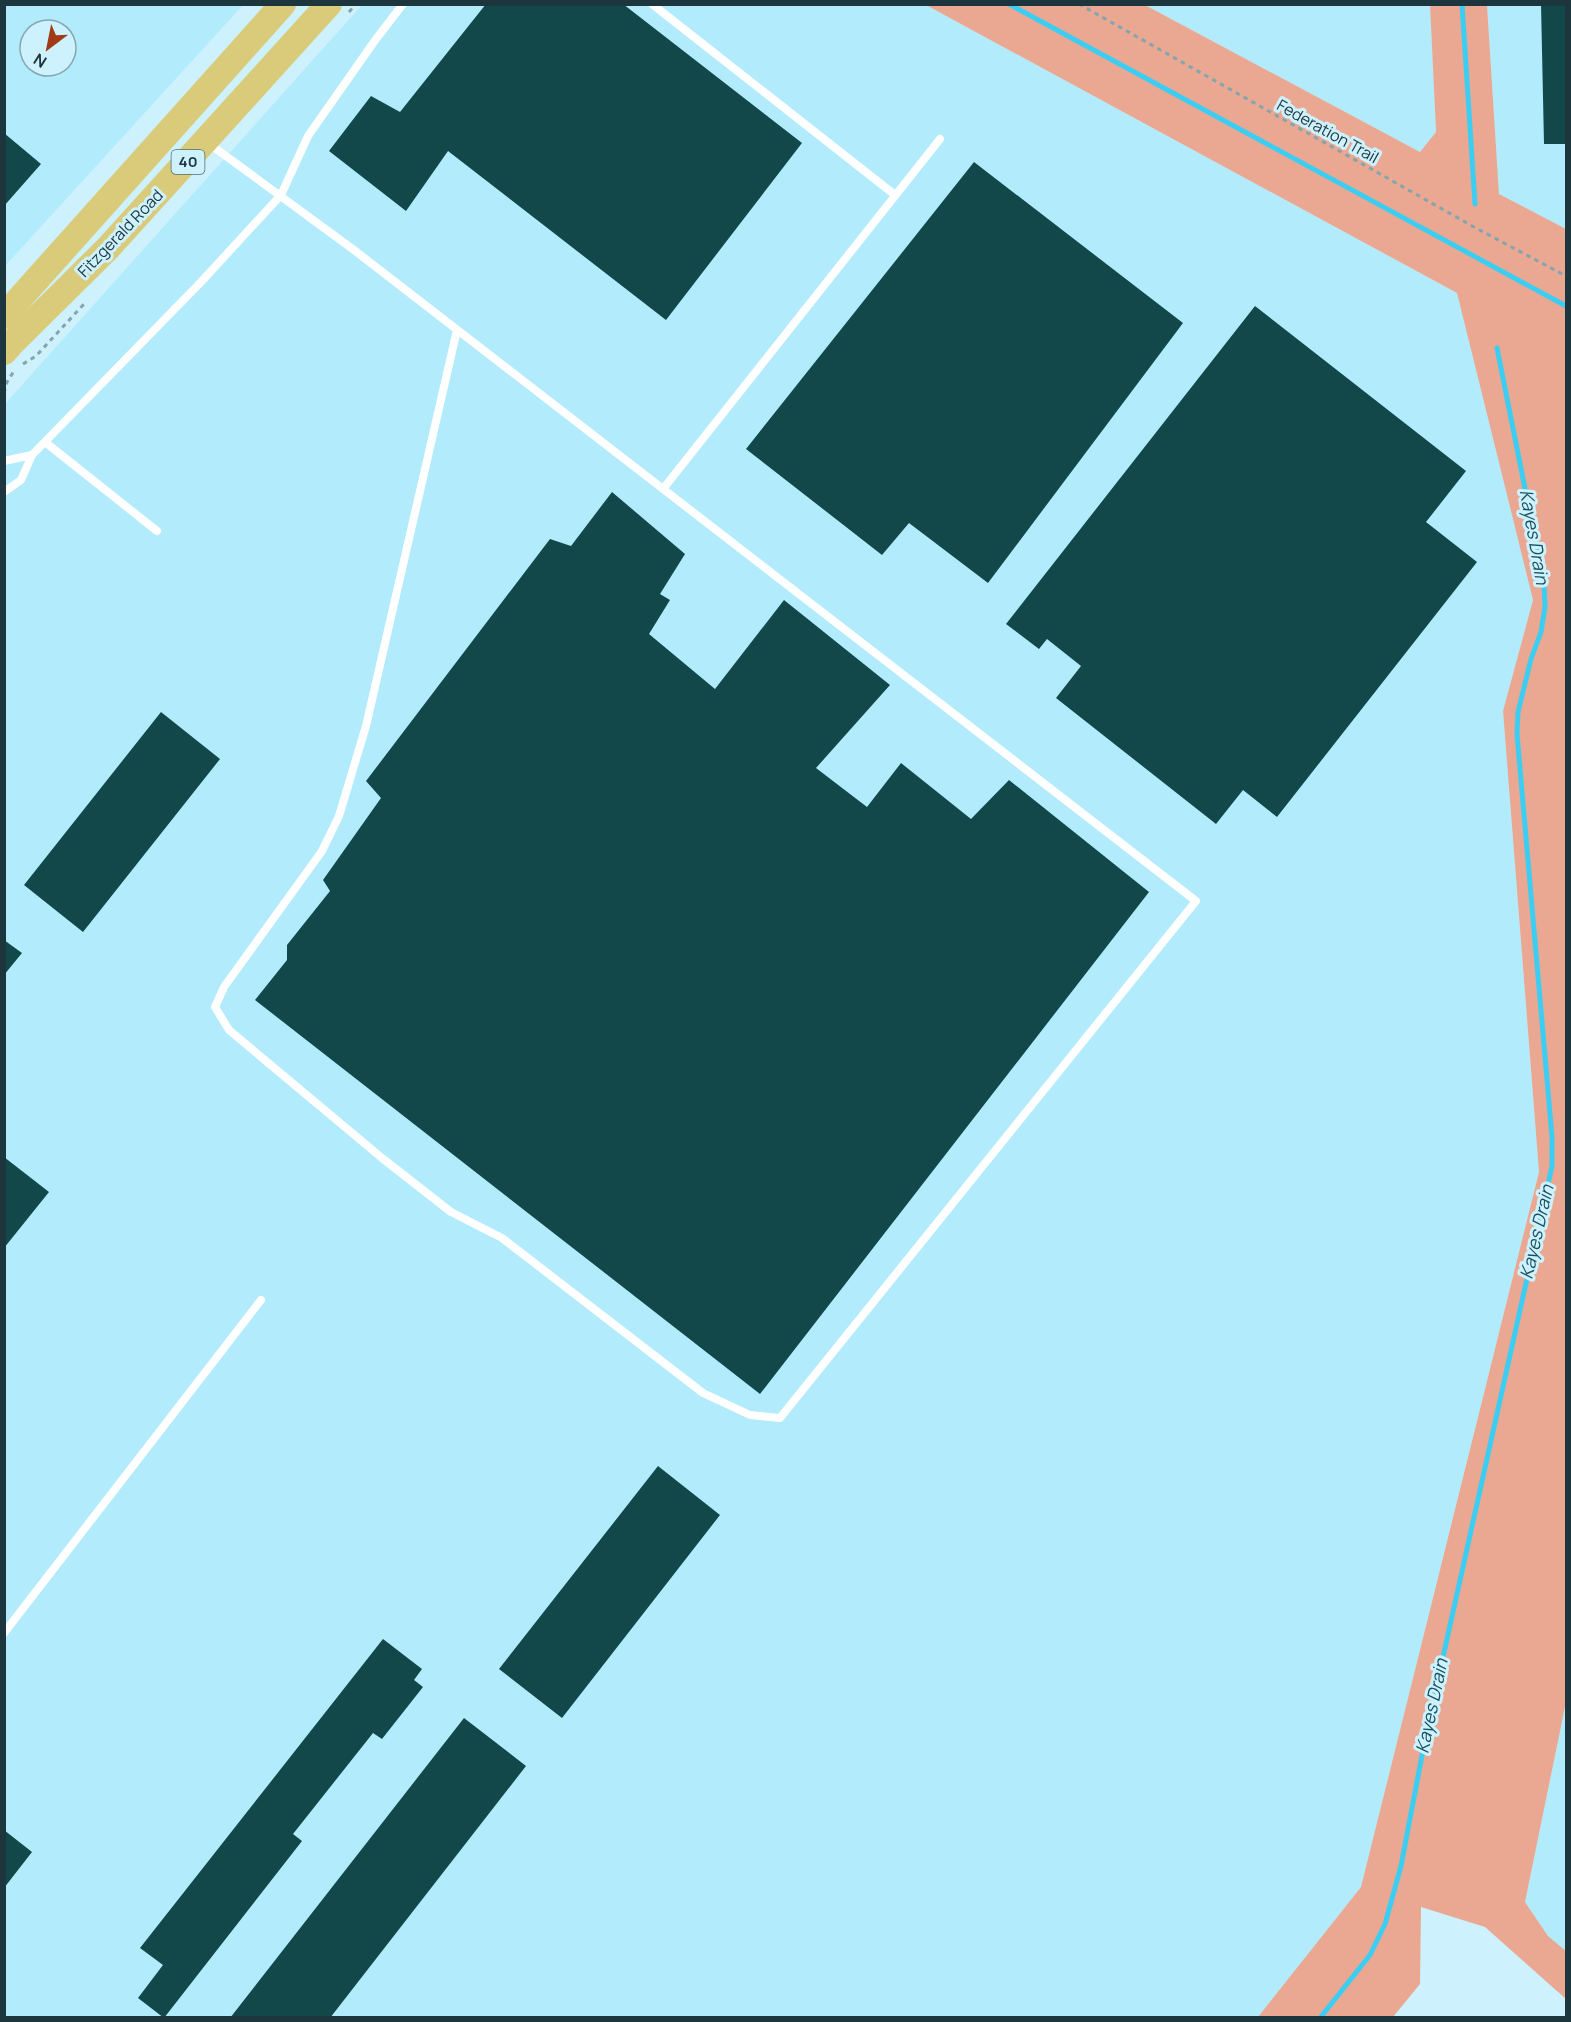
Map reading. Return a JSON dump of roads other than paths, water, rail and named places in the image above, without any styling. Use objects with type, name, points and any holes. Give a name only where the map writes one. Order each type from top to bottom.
[{"type":"main road","name":"Fitzgerald Road","points":[[4,316],[284,4]]},
{"type":"main road","name":"Fitzgerald Road","points":[[9,362],[12,343],[108,248],[329,4]]},
{"type":"lane","points":[[4,492],[21,480],[32,455],[201,282],[281,195],[308,136],[403,4]]},
{"type":"lane","points":[[652,4],[895,195]]},
{"type":"lane","points":[[208,139],[215,148],[281,195],[457,330],[1196,902],[780,1418],[750,1415],[703,1393],[502,1238],[451,1212],[382,1158],[229,1030],[215,1007],[224,987],[322,852],[339,816],[366,726],[457,330]]},
{"type":"lane","points":[[663,489],[940,139]]},
{"type":"lane","points":[[45,442],[157,531]]},
{"type":"lane","points":[[4,461],[32,455]]},
{"type":"lane","points":[[4,1633],[261,1300]]},
{"type":"waterway","points":[[1009,4],[1566,306]]},
{"type":"waterway","name":"Kayes Drain","points":[[1462,4],[1475,204]]},
{"type":"waterway","name":"Kayes Drain","points":[[1320,2018],[1370,1955],[1385,1924],[1401,1866],[1427,1729],[1552,1166],[1552,1137],[1517,734],[1518,712],[1531,659],[1541,632],[1545,607],[1544,584],[1497,348]]}]
